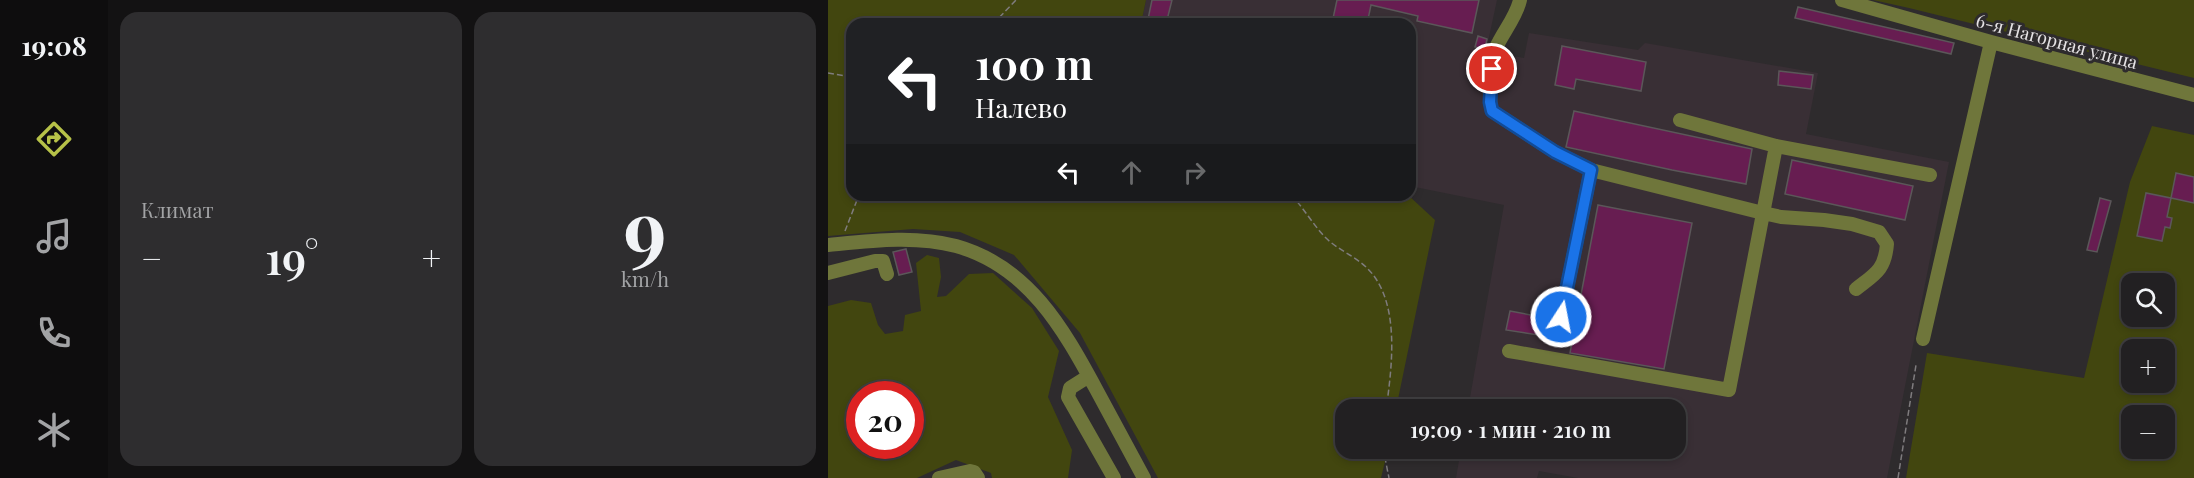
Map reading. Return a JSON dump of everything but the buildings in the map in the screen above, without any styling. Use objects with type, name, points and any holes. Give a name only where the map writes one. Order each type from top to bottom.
[{"type":"street","points":[[1520,0],[1518,9],[1494,52],[1490,102],[1492,111],[1555,152],[1591,170],[1781,217],[1852,224],[1879,232],[1887,244],[1886,259],[1879,270],[1856,289]]},
{"type":"street","name":"6-я Нагорная улица","points":[[1842,0],[2194,95]]},
{"type":"street","points":[[1923,339],[1991,42]]},
{"type":"street","points":[[1680,120],[1776,146],[1930,175]]},
{"type":"street","points":[[1509,351],[1729,390],[1776,146]]},
{"type":"street","points":[[1561,317],[1591,170]]},
{"type":"street","points":[[834,244],[900,240],[932,242],[956,246],[983,256],[1010,271],[1041,302],[1067,336],[1144,478]]},
{"type":"street","points":[[828,273],[883,261],[887,274]]},
{"type":"street","points":[[1089,376],[1070,388],[1068,398],[1114,478]]},
{"type":"street","points":[[939,478],[970,471],[974,472],[978,478]]},
{"type":"path","points":[[999,18],[1016,0]]},
{"type":"path","points":[[828,73],[846,76]]},
{"type":"path","points":[[834,244],[856,201]]},
{"type":"path","points":[[1296,201],[1326,238],[1367,268],[1379,283],[1392,331],[1393,346],[1387,399]]},
{"type":"path","points":[[1898,478],[1916,365]]},
{"type":"path","points":[[1385,459],[1389,478]]},
{"type":"shaded area","points":[[1146,0],[1497,0],[1486,51],[1524,58],[1529,33],[1638,50],[1645,43],[1818,73],[1806,134],[1949,162],[1887,478],[1578,478],[1539,471],[1537,478],[1456,478],[1459,459],[1686,459],[1686,399],[1470,399],[1504,205],[1416,187],[1416,18],[1142,18]]},
{"type":"green space","points":[[828,0],[1146,0],[1142,18],[846,18],[846,201],[1414,201],[1435,220],[1398,399],[1335,399],[1335,459],[1386,459],[1381,478],[1158,478],[1080,333],[1014,255],[960,232],[913,229],[828,236]]},
{"type":"green space","points":[[1873,0],[2194,0],[2194,78],[1909,8]]},
{"type":"green space","points":[[2152,126],[2194,135],[2194,478],[1906,478],[1927,353],[2084,378],[2130,182]]},
{"type":"green space","points":[[927,255],[939,258],[941,277],[937,297],[946,296],[969,274],[993,273],[1032,308],[1059,351],[1048,397],[1072,450],[1068,478],[992,478],[991,473],[956,460],[917,478],[828,478],[828,306],[851,300],[871,303],[878,325],[885,334],[903,331],[905,315],[921,311],[916,263]]},
{"type":"route","points":[[1492,69],[1490,102],[1492,111],[1555,152],[1591,170],[1561,317]]}]
